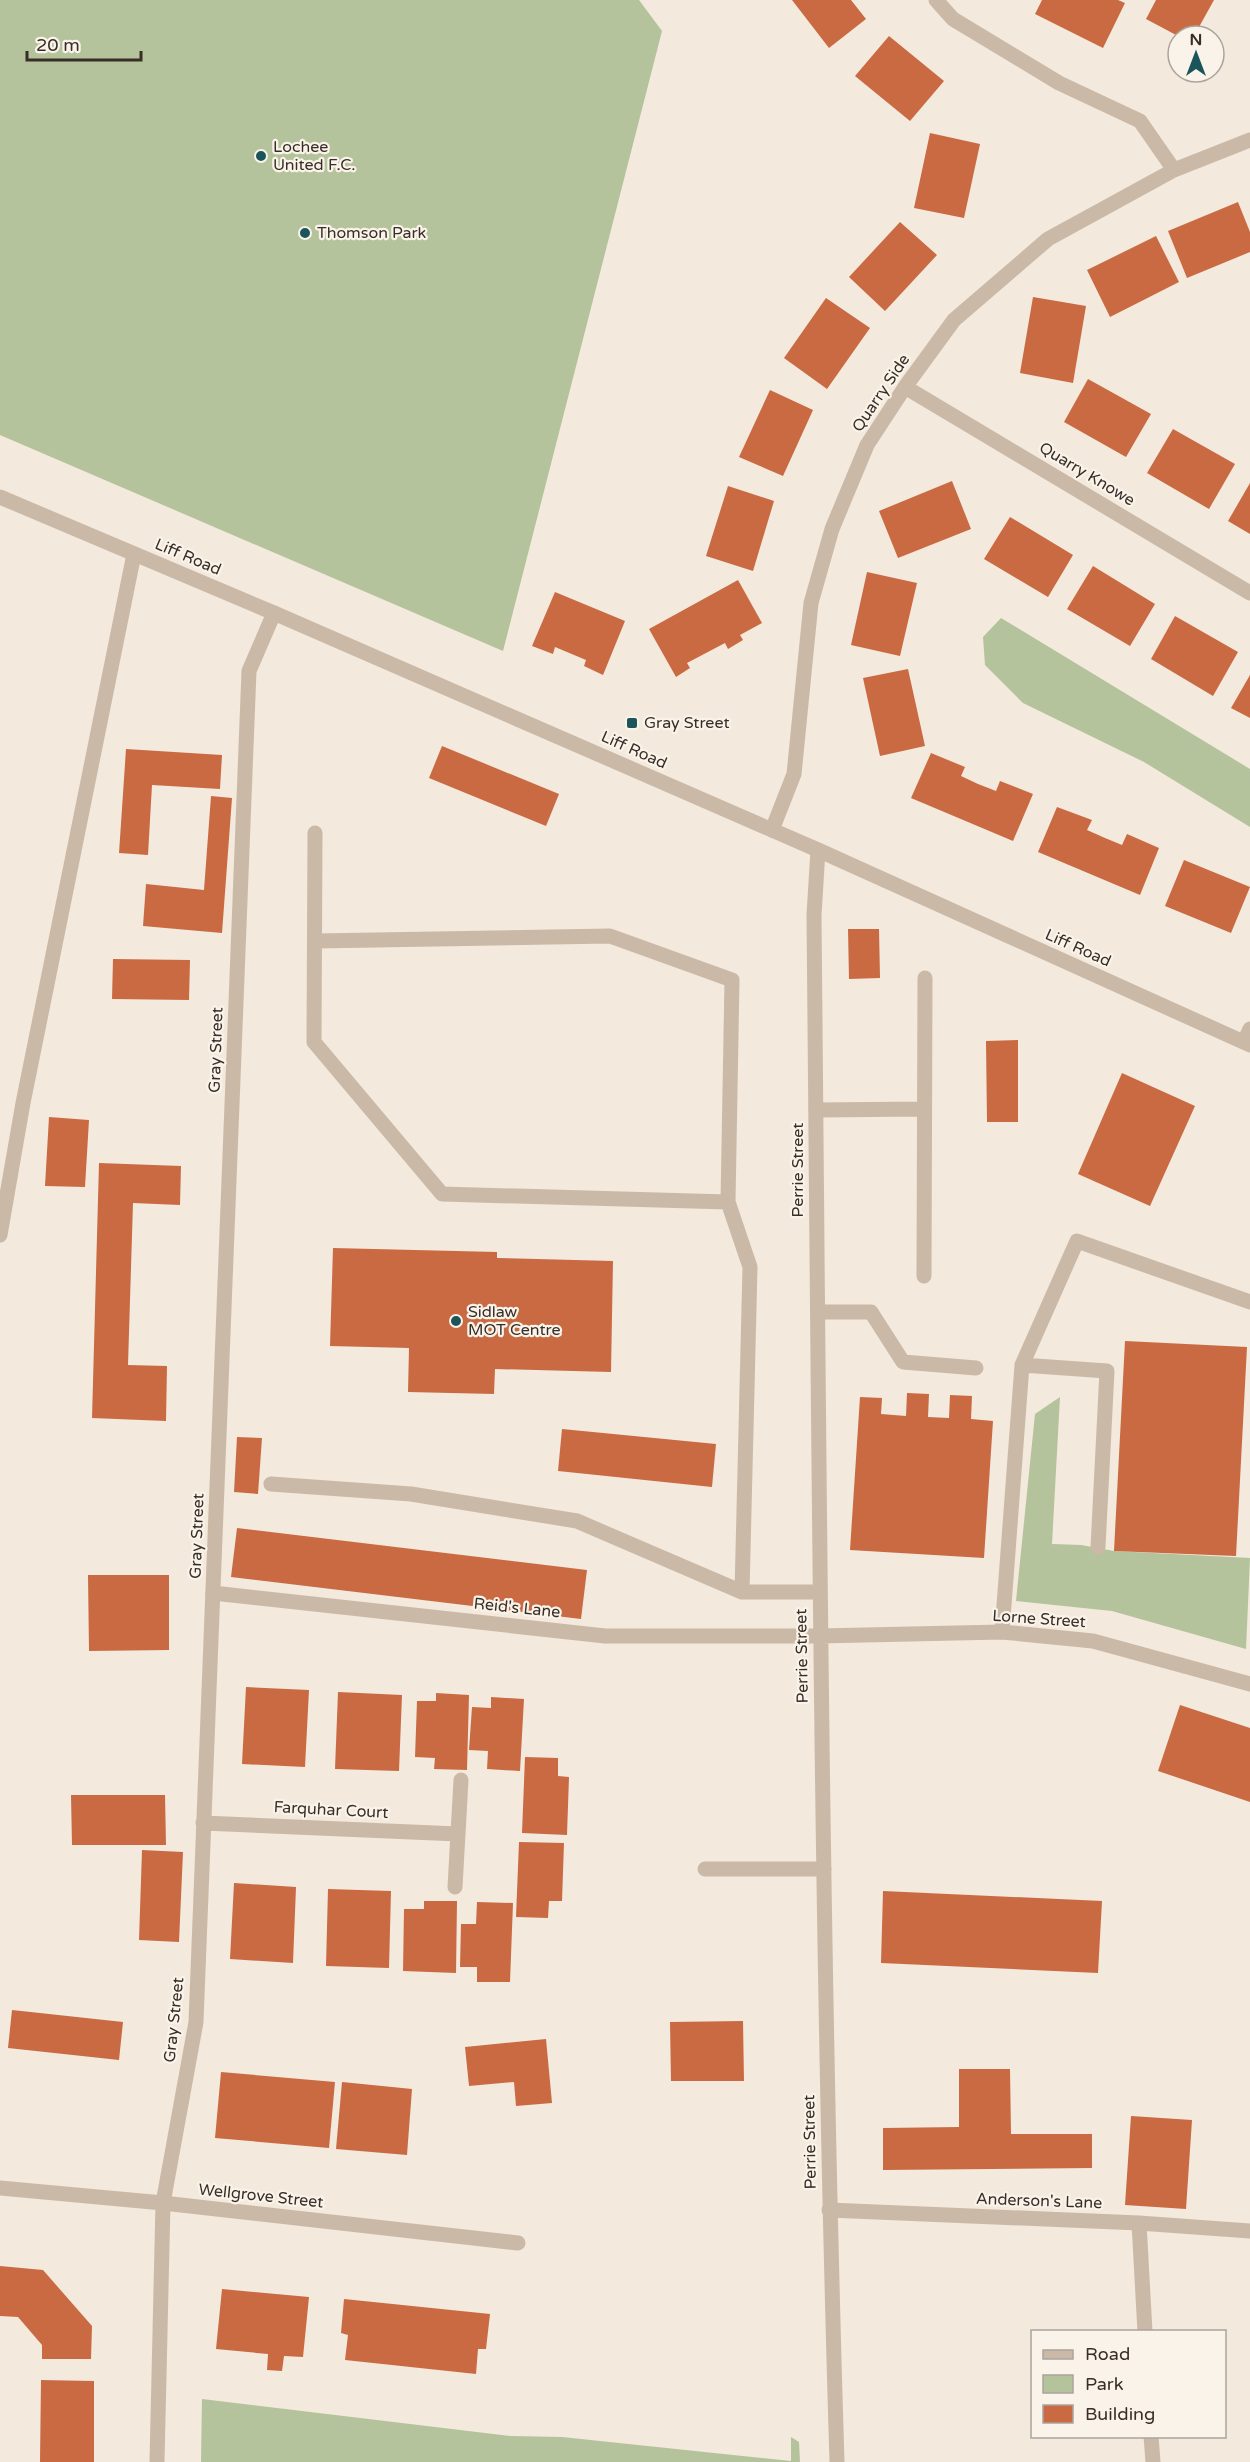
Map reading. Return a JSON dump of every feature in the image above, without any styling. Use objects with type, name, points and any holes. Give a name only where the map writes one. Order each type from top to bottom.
[{"type":"street","points":[[936,0],[953,19],[1059,83],[1140,121],[1174,170]]},
{"type":"street","name":"Quarry Side","points":[[772,830],[794,774],[811,603],[832,529],[867,445],[905,387],[954,320],[1048,239],[1174,170],[1250,140]]},
{"type":"street","name":"Quarry Knowe","points":[[905,387],[1250,592]]},
{"type":"street","name":"Liff Road","points":[[0,497],[274,613],[1248,1039]]},
{"type":"street","points":[[0,1235],[23,1102],[134,554]]},
{"type":"street","name":"Gray Street","points":[[157,2462],[163,2204],[196,2022],[249,671],[274,613]]},
{"type":"street","points":[[315,832],[314,1042],[442,1194],[728,1202]]},
{"type":"street","name":"Perrie Street","points":[[818,850],[814,915],[819,1636],[829,2210],[837,2462]]},
{"type":"street","points":[[315,941],[610,936],[732,980],[728,1202],[750,1267],[742,1592]]},
{"type":"street","points":[[924,1276],[925,978]]},
{"type":"street","points":[[816,1110],[924,1109]]},
{"type":"street","points":[[1002,1632],[1022,1365],[1077,1241],[1250,1302]]},
{"type":"street","points":[[818,1312],[871,1312],[903,1362],[976,1368]]},
{"type":"street","points":[[1022,1365],[1107,1371],[1098,1547]]},
{"type":"street","points":[[271,1484],[411,1494],[577,1521],[742,1592],[819,1592]]},
{"type":"street","name":"Reid's Lane","points":[[213,1593],[605,1636],[819,1636]]},
{"type":"street","name":"Lorne Street","points":[[819,1636],[1002,1632],[1093,1641],[1250,1684]]},
{"type":"street","points":[[455,1887],[461,1780]]},
{"type":"street","name":"Farquhar Court","points":[[203,1822],[458,1834]]},
{"type":"street","points":[[705,1869],[824,1869]]},
{"type":"street","name":"Wellgrove Street","points":[[0,2188],[518,2243]]},
{"type":"street","name":"Anderson's Lane","points":[[829,2210],[1139,2223],[1250,2231]]},
{"type":"street","points":[[1139,2223],[1145,2330]]},
{"type":"street","points":[[1151,2438],[1153,2462]]},
{"type":"green space","name":"Thomson Park","points":[[0,0],[639,0],[662,31],[503,651],[0,435]]},
{"type":"green space","points":[[1001,618],[1250,769],[1250,827],[1144,762],[1023,703],[985,665],[983,637]]},
{"type":"green space","points":[[1060,1397],[1052,1544],[1081,1545],[1114,1551],[1250,1558],[1246,1649],[1112,1611],[1016,1601],[1035,1414]]},
{"type":"green space","points":[[202,2399],[510,2436],[562,2437],[791,2461],[791,2437],[799,2442],[800,2462],[201,2462]]},
{"type":"building","points":[[792,0],[851,0],[866,19],[829,48]]},
{"type":"building","points":[[1042,0],[1118,0],[1125,3],[1103,48],[1035,14]]},
{"type":"building","points":[[1156,0],[1214,0],[1201,24],[1166,24],[1166,30],[1146,19]]},
{"type":"building","points":[[889,36],[944,81],[910,121],[855,76]]},
{"type":"building","points":[[930,133],[980,144],[964,218],[914,208]]},
{"type":"building","points":[[1238,202],[1250,232],[1250,252],[1187,278],[1168,231]]},
{"type":"building","points":[[900,222],[937,255],[885,311],[849,277]]},
{"type":"building","points":[[1156,236],[1179,282],[1110,317],[1087,270]]},
{"type":"building","points":[[1033,297],[1086,306],[1073,383],[1020,373]]},
{"type":"building","points":[[826,298],[870,328],[827,389],[784,358]]},
{"type":"building","points":[[1088,379],[1151,414],[1126,457],[1064,422]]},
{"type":"building","points":[[770,390],[813,410],[783,476],[739,457]]},
{"type":"building","points":[[1173,429],[1235,464],[1209,509],[1147,473]]},
{"type":"building","points":[[952,481],[971,529],[898,558],[879,511]]},
{"type":"building","points":[[1250,483],[1250,534],[1228,521]]},
{"type":"building","points":[[728,486],[774,501],[753,571],[706,556]]},
{"type":"building","points":[[1010,517],[1073,555],[1048,597],[984,559]]},
{"type":"building","points":[[1093,566],[1155,604],[1130,646],[1067,609]]},
{"type":"building","points":[[867,572],[917,583],[900,656],[851,645]]},
{"type":"building","points":[[738,580],[762,623],[740,635],[743,640],[728,649],[725,643],[687,663],[690,668],[676,677],[649,629]]},
{"type":"building","points":[[555,592],[625,621],[603,675],[584,666],[586,660],[555,647],[553,654],[532,646]]},
{"type":"building","points":[[1175,616],[1238,652],[1213,696],[1151,659]]},
{"type":"building","points":[[908,669],[925,746],[880,756],[863,678]]},
{"type":"building","points":[[1250,675],[1250,718],[1231,708]]},
{"type":"building","points":[[442,746],[559,794],[546,826],[429,778]]},
{"type":"building","points":[[126,749],[222,755],[220,789],[152,785],[148,855],[119,853]]},
{"type":"building","points":[[931,753],[965,767],[961,776],[978,784],[996,791],[1000,781],[1033,794],[1013,841],[911,798]]},
{"type":"building","points":[[211,796],[232,798],[222,933],[143,926],[146,884],[204,890]]},
{"type":"building","points":[[1057,807],[1092,820],[1087,830],[1122,845],[1127,834],[1159,848],[1140,895],[1038,852]]},
{"type":"building","points":[[1184,860],[1250,887],[1231,933],[1165,906]]},
{"type":"building","points":[[848,929],[879,929],[880,978],[849,979]]},
{"type":"building","points":[[113,959],[190,960],[189,1000],[112,999]]},
{"type":"building","points":[[1018,1040],[1018,1122],[987,1122],[986,1041]]},
{"type":"building","points":[[1122,1073],[1195,1106],[1150,1206],[1078,1174]]},
{"type":"building","points":[[49,1117],[89,1120],[85,1187],[45,1186]]},
{"type":"building","points":[[99,1163],[181,1166],[180,1205],[133,1203],[128,1365],[167,1366],[166,1421],[92,1418]]},
{"type":"building","points":[[333,1248],[497,1252],[497,1258],[613,1261],[611,1372],[495,1369],[494,1394],[408,1392],[409,1348],[330,1346]]},
{"type":"building","points":[[1125,1341],[1247,1347],[1236,1556],[1114,1551]]},
{"type":"building","points":[[907,1393],[929,1394],[928,1417],[949,1418],[950,1395],[972,1396],[971,1419],[993,1421],[984,1558],[850,1550],[860,1397],[882,1398],[881,1414],[906,1416]]},
{"type":"building","points":[[562,1429],[716,1444],[712,1487],[558,1471]]},
{"type":"building","points":[[237,1437],[262,1438],[258,1494],[234,1492]]},
{"type":"building","points":[[237,1528],[587,1570],[581,1619],[231,1577]]},
{"type":"building","points":[[88,1575],[169,1575],[169,1650],[89,1651]]},
{"type":"building","points":[[246,1687],[309,1690],[305,1767],[242,1764]]},
{"type":"building","points":[[338,1692],[402,1695],[399,1771],[335,1769]]},
{"type":"building","points":[[436,1693],[469,1695],[467,1770],[434,1769],[435,1758],[415,1757],[417,1701],[436,1701]]},
{"type":"building","points":[[491,1697],[524,1699],[520,1771],[487,1769],[488,1751],[469,1750],[472,1707],[491,1708]]},
{"type":"building","points":[[1180,1705],[1250,1728],[1250,1802],[1158,1771]]},
{"type":"building","points":[[525,1757],[558,1758],[558,1776],[569,1777],[567,1835],[522,1833]]},
{"type":"building","points":[[71,1795],[165,1795],[166,1845],[72,1845]]},
{"type":"building","points":[[519,1842],[564,1843],[562,1901],[549,1901],[548,1918],[516,1917]]},
{"type":"building","points":[[142,1850],[183,1852],[179,1942],[139,1940]]},
{"type":"building","points":[[234,1883],[296,1887],[293,1963],[230,1959]]},
{"type":"building","points":[[328,1889],[391,1891],[389,1968],[326,1966]]},
{"type":"building","points":[[883,1891],[1102,1901],[1098,1973],[881,1963]]},
{"type":"building","points":[[424,1901],[457,1901],[456,1973],[403,1971],[404,1909],[424,1909]]},
{"type":"building","points":[[477,1902],[513,1903],[510,1982],[477,1982],[477,1967],[460,1967],[461,1924],[476,1924]]},
{"type":"building","points":[[12,2010],[123,2022],[119,2060],[8,2048]]},
{"type":"building","points":[[743,2021],[744,2081],[671,2081],[670,2022]]},
{"type":"building","points":[[546,2039],[552,2103],[516,2106],[514,2082],[469,2086],[465,2047]]},
{"type":"building","points":[[959,2069],[1010,2069],[1011,2134],[1092,2134],[1092,2168],[883,2170],[883,2128],[959,2127]]},
{"type":"building","points":[[221,2072],[335,2082],[329,2148],[215,2138]]},
{"type":"building","points":[[342,2082],[412,2089],[407,2155],[336,2149]]},
{"type":"building","points":[[1131,2116],[1192,2120],[1186,2209],[1125,2205]]},
{"type":"building","points":[[0,2266],[43,2270],[92,2326],[91,2359],[42,2359],[42,2345],[18,2317],[0,2316]]},
{"type":"building","points":[[222,2289],[309,2297],[303,2357],[284,2356],[282,2371],[267,2370],[268,2354],[216,2349]]},
{"type":"building","points":[[344,2299],[490,2314],[486,2349],[478,2349],[476,2374],[345,2360],[348,2335],[341,2333]]},
{"type":"building","points":[[41,2380],[94,2381],[94,2462],[40,2462]]},
{"type":"place","name":"Lochee United F.C.","points":[[261,156]]},
{"type":"place","name":"Thomson Park","points":[[305,233]]},
{"type":"place","name":"Gray Street","points":[[632,723]]},
{"type":"place","name":"Sidlaw MOT Centre","points":[[456,1321]]}]
